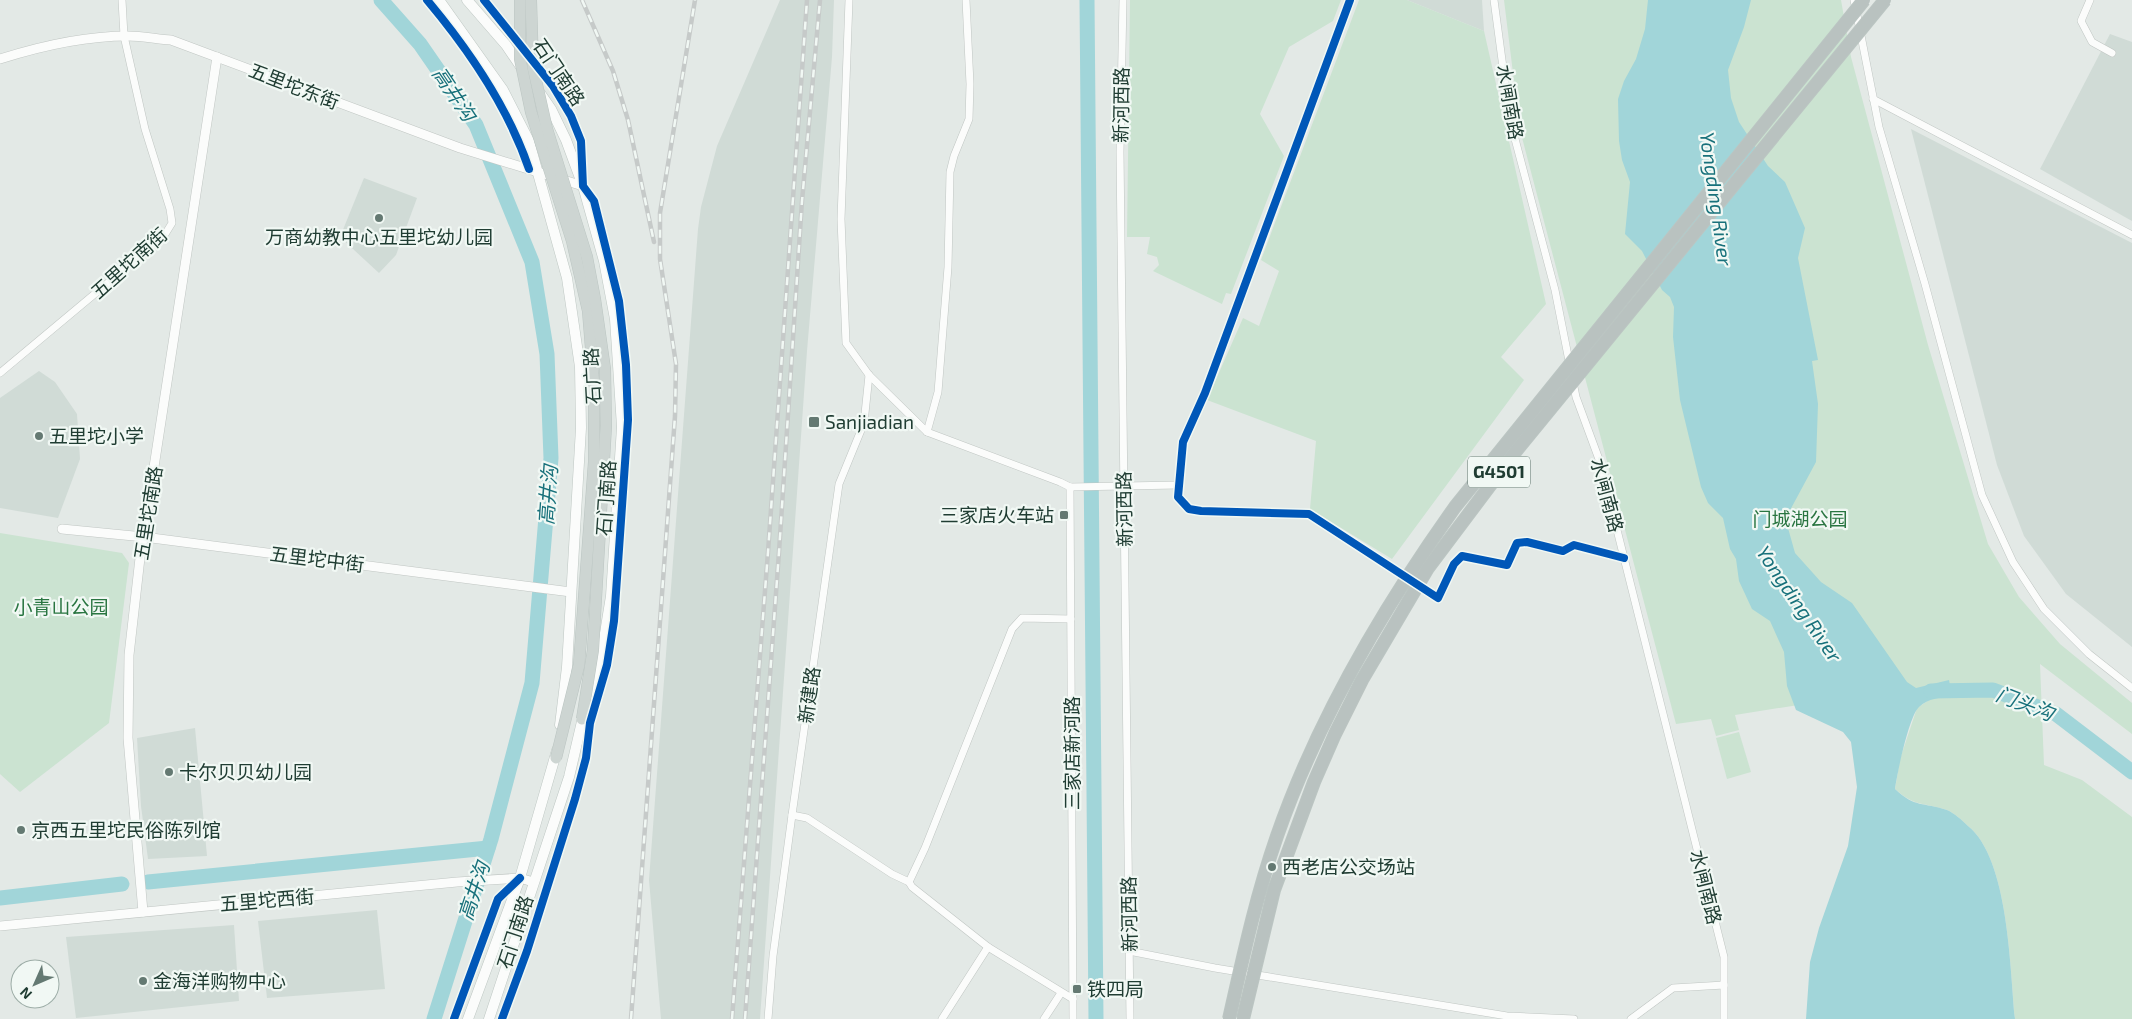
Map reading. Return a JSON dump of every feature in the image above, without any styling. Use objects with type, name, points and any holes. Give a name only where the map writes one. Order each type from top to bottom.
[{"type":"highway","name":"G4501","points":[[1229,1019],[1261,885],[1278,834],[1301,777],[1322,727],[1354,666],[1416,561],[1454,507],[1505,442],[1864,0]]},
{"type":"highway","name":"G4501","points":[[1243,1019],[1274,890],[1314,782],[1362,680],[1428,568],[1516,451],[1885,0]]},
{"type":"main road","name":"石门南路","points":[[440,0],[503,90],[529,141],[567,278],[580,367],[581,428],[572,592],[567,667],[556,758],[520,878],[468,1019]]},
{"type":"main road","name":"石门南路","points":[[467,0],[506,45],[551,109],[566,140],[583,186],[604,260],[615,319],[622,427],[607,623],[600,664],[582,719],[569,776],[489,1019]]},
{"type":"main road","name":"石广路","points":[[520,0],[520,59],[529,103],[572,241],[588,311],[594,386],[594,462],[579,665],[556,758]]},
{"type":"main road","name":"石广路","points":[[531,0],[533,67],[547,129],[587,257],[605,369],[606,426],[594,641],[582,719]]},
{"type":"street","name":"五里坨南街","points":[[0,373],[164,236],[172,223],[170,209],[146,128],[124,36],[122,0]]},
{"type":"street","points":[[849,0],[841,219],[846,343],[869,375],[927,432],[1070,487],[1178,485]]},
{"type":"street","points":[[927,432],[939,383],[948,267],[950,172],[954,156],[969,119],[970,84],[966,0]]},
{"type":"street","name":"新河西路","points":[[1122,0],[1120,152],[1130,1019]]},
{"type":"street","points":[[1350,0],[1205,393],[1183,442],[1178,497],[1189,509],[1309,514],[1438,598],[1454,564],[1462,556],[1507,566],[1517,543],[1527,542],[1563,552],[1574,545],[1624,558]]},
{"type":"street","name":"水闸南路","points":[[1494,0],[1510,120],[1555,290],[1576,397],[1600,462],[1724,957],[1724,1019]]},
{"type":"street","points":[[1854,0],[1873,99],[1982,495],[2013,562],[2044,609],[2089,654],[2132,688]]},
{"type":"street","points":[[2090,0],[2081,21],[2092,42],[2112,53]]},
{"type":"street","name":"五里坨东街","points":[[0,59],[32,49],[82,39],[124,36],[170,40],[460,148],[583,186]]},
{"type":"street","name":"五里坨南路","points":[[143,912],[128,738],[129,655],[140,558],[217,57]]},
{"type":"street","points":[[1873,99],[2132,235]]},
{"type":"street","name":"新建路","points":[[768,1019],[773,956],[839,484],[864,423],[869,375]]},
{"type":"street","name":"三家店新河路","points":[[1070,487],[1073,1019]]},
{"type":"street","name":"五里坨中街","points":[[62,529],[144,537],[572,592]]},
{"type":"street","points":[[909,882],[925,848],[1012,630],[1022,618],[1071,619]]},
{"type":"street","points":[[792,815],[807,818],[892,874],[909,882],[912,887],[988,947],[1073,999]]},
{"type":"street","name":"五里坨西街","points":[[0,926],[457,882],[520,878],[533,882]]},
{"type":"street","points":[[942,1019],[988,947]]},
{"type":"street","points":[[1129,951],[1215,968],[1507,1016],[1574,1019]]},
{"type":"street","points":[[1630,1019],[1673,988],[1724,985]]},
{"type":"street","points":[[1044,1019],[1061,993]]},
{"type":"shaded area","points":[[780,0],[834,0],[832,57],[807,351],[760,1019],[661,1019],[649,880],[698,229],[701,207],[717,146]]},
{"type":"shaded area","points":[[1407,0],[1482,0],[1484,31]]},
{"type":"shaded area","points":[[2110,34],[2132,42],[2132,221],[2040,169]]},
{"type":"shaded area","points":[[1911,129],[2132,243],[2132,647],[2066,594],[2024,536],[1997,465]]},
{"type":"shaded area","name":"万商幼教中心五里坨幼儿园","points":[[364,178],[417,198],[396,255],[379,273],[340,237]]},
{"type":"shaded area","name":"五里坨小学","points":[[39,371],[55,382],[77,414],[80,459],[58,518],[0,508],[0,398]]},
{"type":"shaded area","name":"卡尔贝贝幼儿园","points":[[195,728],[207,856],[148,859],[141,806],[137,738]]},
{"type":"shaded area","points":[[377,910],[385,989],[267,998],[258,921]]},
{"type":"shaded area","name":"金海洋购物中心","points":[[234,925],[239,1001],[76,1018],[66,937]]},
{"type":"green space","points":[[1130,0],[1341,0],[1333,21],[1289,47],[1260,114],[1284,156],[1231,294],[1226,293],[1222,304],[1153,271],[1159,265],[1157,257],[1147,254],[1150,237],[1127,237]]},
{"type":"green space","points":[[1359,0],[1407,0],[1484,31],[1546,304],[1501,357],[1524,380],[1392,559],[1310,509],[1316,441],[1207,400],[1243,318],[1259,326],[1279,271],[1261,260]]},
{"type":"green space","name":"门城湖公园","points":[[1504,0],[1841,0],[1851,57],[1928,345],[1988,544],[2019,597],[2060,644],[2132,703],[2132,734],[2040,664],[2044,765],[2082,780],[2132,817],[2132,1019],[2015,1019],[2009,945],[2000,888],[1992,863],[1982,842],[1961,819],[1952,813],[1908,799],[1895,789],[1900,759],[1917,708],[1932,698],[1948,697],[1899,689],[1735,715],[1739,730],[1716,736],[1711,719],[1676,724],[1520,130]]},
{"type":"green space","name":"小青山公园","points":[[0,533],[122,553],[129,563],[109,723],[20,792],[0,774]]},
{"type":"green space","points":[[1739,732],[1751,772],[1727,779],[1716,738]]},
{"type":"water","name":"Yongding River","points":[[1648,0],[1751,0],[1744,27],[1728,70],[1731,98],[1739,122],[1768,166],[1785,182],[1805,228],[1798,258],[1818,360],[1812,361],[1818,404],[1816,462],[1788,514],[1788,528],[1795,553],[1821,582],[1852,603],[1907,682],[1916,688],[1949,680],[1952,696],[1927,702],[1915,712],[1904,746],[1895,789],[1914,802],[1952,813],[1961,819],[1982,842],[1992,863],[2000,888],[2009,945],[2015,1019],[1806,1019],[1810,962],[1819,928],[1848,846],[1857,787],[1851,742],[1843,732],[1796,710],[1787,686],[1784,652],[1770,621],[1752,609],[1739,581],[1736,559],[1730,549],[1723,518],[1708,503],[1701,487],[1680,400],[1673,337],[1674,307],[1670,297],[1662,290],[1642,251],[1625,234],[1630,182],[1622,160],[1619,141],[1618,99],[1624,81],[1636,59],[1645,29]]},
{"type":"waterway","name":"高井沟","points":[[381,0],[420,44],[476,125],[532,262],[547,354],[551,458],[532,683],[491,839],[434,1019]]},
{"type":"waterway","points":[[1087,0],[1096,1019]]},
{"type":"waterway","name":"门头沟","points":[[1931,691],[1993,690],[2056,714],[2132,772]]},
{"type":"waterway","points":[[148,882],[488,848]]},
{"type":"waterway","points":[[0,898],[122,884]]},
{"type":"railway","points":[[582,0],[613,71],[628,120],[654,242]]},
{"type":"railway","points":[[631,1019],[675,416],[676,364],[660,259],[660,213],[695,0]]},
{"type":"railway","points":[[732,1019],[768,552],[807,0]]},
{"type":"railway","points":[[745,1019],[802,201],[820,0]]},
{"type":"cycle path","points":[[427,0],[458,39],[499,101],[529,169]]},
{"type":"cycle path","points":[[484,0],[553,86],[571,116],[581,141],[583,186],[594,201],[619,301],[626,365],[628,420],[614,621],[607,665],[590,723],[586,758],[575,799],[527,951],[502,1019]]},
{"type":"cycle path","points":[[1350,0],[1205,393],[1183,442],[1178,497],[1189,509],[1201,511],[1309,514],[1438,598],[1454,564],[1462,556],[1507,565],[1517,543],[1527,542],[1563,551],[1574,545],[1624,558]]},
{"type":"cycle path","points":[[454,1019],[498,899],[520,878]]},
{"type":"place","name":"万商幼教中心五里坨幼儿园","points":[[379,218]]},
{"type":"place","name":"Sanjiadian","points":[[814,422]]},
{"type":"place","name":"五里坨小学","points":[[39,436]]},
{"type":"place","name":"三家店火车站","points":[[1064,515]]},
{"type":"place","name":"卡尔贝贝幼儿园","points":[[169,772]]},
{"type":"place","name":"京西五里坨民俗陈列馆","points":[[21,830]]},
{"type":"place","name":"西老店公交场站","points":[[1272,867]]},
{"type":"place","name":"金海洋购物中心","points":[[143,981]]},
{"type":"place","name":"铁四局","points":[[1077,989]]}]
